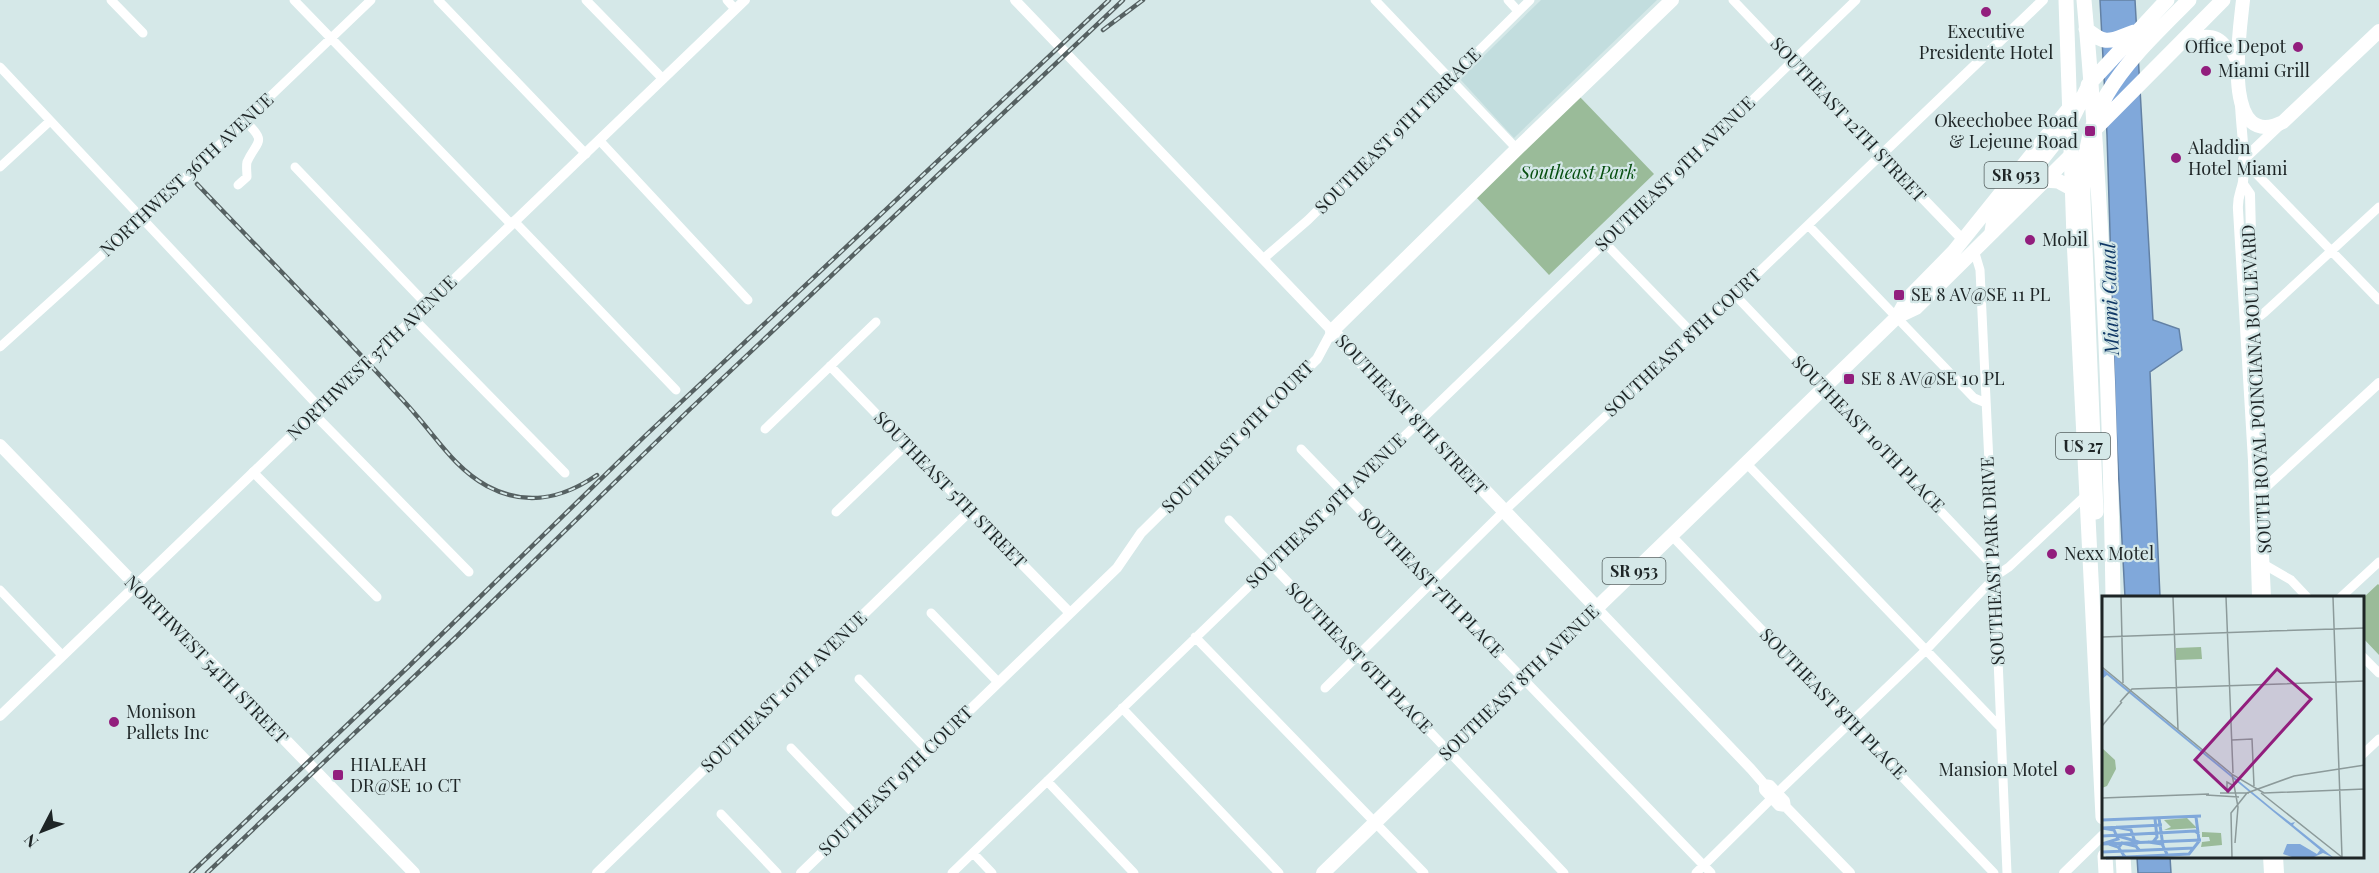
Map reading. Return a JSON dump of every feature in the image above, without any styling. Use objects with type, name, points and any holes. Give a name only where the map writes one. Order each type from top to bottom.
[{"type":"highway","name":"US 27","points":[[2066,0],[2070,156],[2102,797]]},
{"type":"highway","name":"US 27","points":[[2084,0],[2094,130],[2106,353],[2113,596]]},
{"type":"highway","name":"SR 953","points":[[2069,108],[2105,66],[2146,29],[2167,0]]},
{"type":"highway","points":[[2086,29],[2103,41],[2112,41],[2146,29],[2188,0]]},
{"type":"highway","name":"SR 953","points":[[2070,156],[2105,117],[2223,0]]},
{"type":"highway","points":[[2096,668],[2096,486],[2083,191],[2084,164],[2089,138],[2098,112],[2112,83],[2134,55],[2146,29]]},
{"type":"highway","points":[[1992,232],[1994,219],[2069,125],[2090,82]]},
{"type":"highway","points":[[2046,180],[2058,181],[2072,189]]},
{"type":"highway","points":[[2105,858],[2106,873]]},
{"type":"highway","points":[[2123,858],[2124,873]]},
{"type":"main road","name":"SOUTHEAST 9TH COURT","points":[[1332,331],[1516,149],[1672,0]]},
{"type":"main road","name":"SOUTH ROYAL POINCIANA BOULEVARD","points":[[2240,101],[2237,66],[2243,0]]},
{"type":"main road","points":[[2240,101],[2248,119],[2256,125],[2273,127],[2283,122],[2379,31]]},
{"type":"main road","name":"SR 953","points":[[1897,317],[1907,299],[1963,240],[2069,108]]},
{"type":"main road","name":"SR 953","points":[[1897,317],[1916,308],[2070,156]]},
{"type":"main road","name":"SOUTHEAST 8TH AVENUE","points":[[1323,873],[1897,317]]},
{"type":"main road","name":"SOUTHEAST 8TH STREET","points":[[1332,331],[1597,608]]},
{"type":"main road","name":"NORTHWEST 54TH STREET","points":[[0,445],[134,587],[414,873]]},
{"type":"street","points":[[111,0],[143,33]]},
{"type":"street","points":[[294,0],[676,390]]},
{"type":"street","name":"NORTHWEST 36TH AVENUE","points":[[0,347],[143,218],[371,0]]},
{"type":"street","points":[[438,0],[586,154]]},
{"type":"street","points":[[586,0],[663,79]]},
{"type":"street","points":[[727,0],[735,9]]},
{"type":"street","name":"NORTHWEST 37TH AVENUE","points":[[0,716],[745,0]]},
{"type":"street","name":"SOUTHEAST 8TH STREET","points":[[1015,0],[1332,331]]},
{"type":"street","points":[[1375,0],[1516,149]]},
{"type":"street","points":[[1508,0],[1518,11]]},
{"type":"street","name":"SOUTHEAST 9TH TERRACE","points":[[1263,259],[1308,220],[1530,0]]},
{"type":"street","name":"SOUTHEAST 12TH STREET","points":[[1733,0],[1963,240]]},
{"type":"street","name":"SOUTHEAST 9TH AVENUE","points":[[952,873],[1856,0]]},
{"type":"street","name":"SOUTHEAST 8TH COURT","points":[[1325,688],[1503,512],[1736,295],[2043,0]]},
{"type":"street","name":"SOUTH ROYAL POINCIANA BOULEVARD","points":[[2185,38],[2204,34],[2220,38],[2229,46],[2237,66]]},
{"type":"street","points":[[0,67],[143,218],[317,411],[469,572]]},
{"type":"street","name":"SOUTH ROYAL POINCIANA BOULEVARD","points":[[2240,101],[2243,184],[2237,196],[2266,596]]},
{"type":"street","points":[[0,167],[50,121]]},
{"type":"street","points":[[238,185],[247,177],[247,163],[258,146],[257,135],[245,121]]},
{"type":"street","points":[[2283,122],[2243,160],[2379,300]]},
{"type":"street","points":[[600,141],[748,300]]},
{"type":"street","points":[[295,167],[427,305]]},
{"type":"street","name":"SOUTH ROYAL POINCIANA BOULEVARD","points":[[2243,184],[2250,194],[2257,596]]},
{"type":"street","points":[[2253,317],[2260,316],[2379,207]]},
{"type":"street","points":[[1808,225],[1974,398],[1986,403]]},
{"type":"street","points":[[1604,242],[1693,334]]},
{"type":"street","name":"SOUTHEAST PARK DRIVE","points":[[1974,250],[1980,270],[1993,549],[1997,575],[1995,588],[2007,873]]},
{"type":"street","name":"SOUTHEAST 10TH PLACE","points":[[1736,295],[1988,561],[1997,575]]},
{"type":"street","points":[[413,318],[565,473]]},
{"type":"street","points":[[765,429],[876,322]]},
{"type":"street","name":"SOUTHEAST 9TH COURT","points":[[801,873],[1117,568],[1141,533],[1317,358],[1332,331]]},
{"type":"street","name":"SOUTHEAST 5TH STREET","points":[[830,366],[1070,614]]},
{"type":"street","points":[[2257,495],[2379,383]]},
{"type":"street","points":[[836,512],[906,446]]},
{"type":"street","name":"SOUTHEAST 7TH PLACE","points":[[1301,449],[1711,873]]},
{"type":"street","points":[[1746,463],[2000,727]]},
{"type":"street","points":[[253,472],[377,597]]},
{"type":"street","points":[[1696,873],[1927,649],[1997,575],[2009,567],[2086,495]]},
{"type":"street","name":"SOUTHEAST 10TH AVENUE","points":[[597,873],[970,511]]},
{"type":"street","name":"SOUTHEAST 6TH PLACE","points":[[1229,520],[1564,873]]},
{"type":"street","name":"SOUTHEAST 8TH PLACE","points":[[1671,535],[1994,873]]},
{"type":"street","points":[[2342,596],[2379,562]]},
{"type":"street","points":[[2265,565],[2291,580],[2306,596]]},
{"type":"street","points":[[0,590],[62,655]]},
{"type":"street","name":"SOUTHEAST 8TH STREET","points":[[1597,608],[1764,784],[1770,785],[1775,796],[1785,801],[1786,807],[1850,873]]},
{"type":"street","points":[[931,613],[998,682]]},
{"type":"street","points":[[1195,638],[1424,873]]},
{"type":"street","points":[[2364,658],[2379,673]]},
{"type":"street","points":[[860,679],[928,751]]},
{"type":"street","points":[[1122,708],[1279,873]]},
{"type":"street","points":[[2364,753],[2379,739]]},
{"type":"street","points":[[791,748],[858,818]]},
{"type":"street","points":[[1047,781],[1134,873]]},
{"type":"street","points":[[721,814],[777,873]]},
{"type":"street","points":[[2064,873],[2102,836]]},
{"type":"street","points":[[973,853],[992,873]]},
{"type":"street","points":[[2268,858],[2269,873]]},
{"type":"shaded area","points":[[1541,0],[1657,0],[1514,138],[1460,79]]},
{"type":"green space","name":"Southeast Park","points":[[1580,97],[1654,174],[1549,275],[1476,197]]},
{"type":"green space","points":[[2379,585],[2379,655],[2364,639],[2364,597]]},
{"type":"water","points":[[2100,0],[2135,0],[2153,320],[2179,329],[2182,350],[2150,372],[2160,596],[2125,596],[2116,427],[2107,135]]},
{"type":"water","points":[[2137,858],[2170,858],[2171,873],[2138,873]]},
{"type":"railway","points":[[191,873],[407,668],[646,435],[1109,0]]},
{"type":"railway","points":[[207,873],[457,636],[687,412],[1123,0]]},
{"type":"railway","points":[[1103,30],[1143,0]]},
{"type":"railway","points":[[197,184],[386,382],[457,463],[476,479],[501,493],[530,498],[557,495],[597,475]]},
{"type":"place","name":"Executive Presidente Hotel","points":[[1986,12]]},
{"type":"place","name":"Office Depot","points":[[2298,47]]},
{"type":"place","name":"Miami Grill","points":[[2206,71]]},
{"type":"place","name":"Okeechobee Road & Lejeune Road","points":[[2090,131]]},
{"type":"place","name":"Aladdin Hotel Miami","points":[[2176,158]]},
{"type":"place","name":"Mobil","points":[[2030,240]]},
{"type":"place","name":"SE 8 AV@SE 11 PL","points":[[1899,295]]},
{"type":"place","name":"SE 8 AV@SE 10 PL","points":[[1849,379]]},
{"type":"place","name":"Nexx Motel","points":[[2052,554]]},
{"type":"place","name":"Monison Pallets Inc","points":[[114,722]]},
{"type":"place","name":"Mansion Motel","points":[[2070,770]]},
{"type":"place","name":"HIALEAH DR@SE 10 CT","points":[[338,775]]},
{"type":"water label","name":"Miami Canal","points":[[2110,299]]}]
